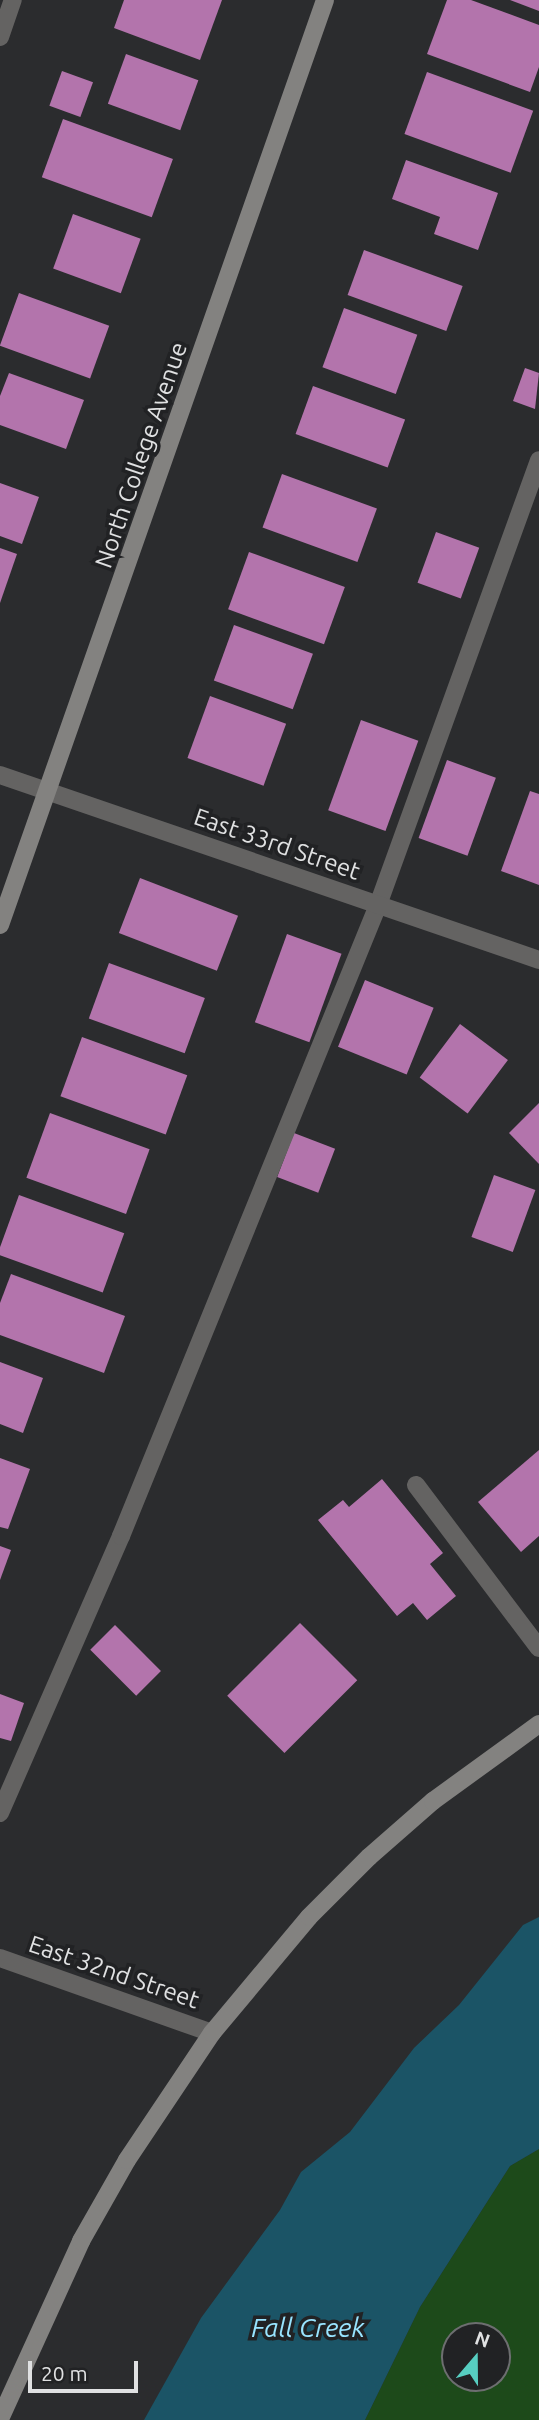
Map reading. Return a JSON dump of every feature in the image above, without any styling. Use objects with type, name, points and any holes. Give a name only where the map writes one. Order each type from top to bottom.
[{"type":"main road","name":"North College Avenue","points":[[0,925],[49,792],[325,0]]},
{"type":"main road","points":[[0,2419],[41,2321],[86,2232],[212,2033],[309,1917],[369,1857],[433,1801],[539,1724]]},
{"type":"street","points":[[0,37],[13,0]]},
{"type":"street","points":[[0,1813],[121,1536],[378,905],[539,460]]},
{"type":"street","name":"East 33rd Street","points":[[0,775],[539,960]]},
{"type":"street","points":[[416,1485],[539,1648]]},
{"type":"street","name":"East 32nd Street","points":[[0,1958],[212,2033]]},
{"type":"green space","points":[[539,2149],[539,2420],[365,2420],[420,2307],[510,2166]]},
{"type":"water","name":"Fall Creek","points":[[539,1917],[539,2149],[510,2166],[420,2307],[365,2420],[144,2420],[201,2318],[280,2210],[301,2172],[350,2132],[414,2048],[459,2005],[523,1925]]},
{"type":"building","points":[[124,0],[222,0],[200,60],[114,28]]},
{"type":"building","points":[[447,0],[471,0],[539,25],[539,67],[530,92],[427,54]]},
{"type":"building","points":[[510,0],[539,0],[539,11]]},
{"type":"building","points":[[126,54],[198,80],[180,130],[108,104]]},
{"type":"building","points":[[62,71],[93,82],[80,117],[49,106]]},
{"type":"building","points":[[427,72],[533,111],[511,173],[404,134]]},
{"type":"building","points":[[63,119],[173,159],[152,217],[42,177]]},
{"type":"building","points":[[406,160],[498,193],[478,250],[434,234],[440,217],[392,199]]},
{"type":"building","points":[[73,214],[141,239],[121,293],[53,269]]},
{"type":"building","points":[[364,250],[463,286],[446,331],[348,295]]},
{"type":"building","points":[[19,293],[109,326],[90,378],[0,346]]},
{"type":"building","points":[[344,308],[417,335],[396,394],[322,367]]},
{"type":"building","points":[[525,368],[539,373],[535,409],[513,401]]},
{"type":"building","points":[[9,373],[84,400],[66,449],[0,425],[0,396]]},
{"type":"building","points":[[313,386],[405,420],[388,467],[296,434]]},
{"type":"building","points":[[282,474],[377,509],[357,562],[263,528]]},
{"type":"building","points":[[0,483],[39,497],[22,544],[0,536]]},
{"type":"building","points":[[436,532],[479,548],[461,598],[418,583]]},
{"type":"building","points":[[0,548],[17,554],[0,603]]},
{"type":"building","points":[[249,552],[345,587],[324,644],[228,609]]},
{"type":"building","points":[[234,625],[313,654],[293,709],[214,680]]},
{"type":"building","points":[[210,696],[286,724],[264,786],[187,758]]},
{"type":"building","points":[[361,720],[418,741],[385,831],[328,810]]},
{"type":"building","points":[[447,760],[496,778],[467,856],[419,838]]},
{"type":"building","points":[[530,791],[539,794],[539,885],[501,871]]},
{"type":"building","points":[[140,878],[238,916],[217,971],[119,933]]},
{"type":"building","points":[[287,934],[342,954],[309,1042],[255,1022]]},
{"type":"building","points":[[109,963],[205,998],[185,1053],[89,1018]]},
{"type":"building","points":[[365,980],[434,1008],[407,1074],[338,1047]]},
{"type":"building","points":[[460,1024],[508,1060],[468,1114],[420,1078]]},
{"type":"building","points":[[82,1037],[187,1075],[166,1135],[60,1096]]},
{"type":"building","points":[[539,1103],[539,1164],[509,1133]]},
{"type":"building","points":[[50,1113],[150,1149],[126,1214],[26,1178]]},
{"type":"building","points":[[294,1133],[335,1149],[318,1193],[277,1177]]},
{"type":"building","points":[[494,1175],[535,1190],[513,1252],[471,1237]]},
{"type":"building","points":[[19,1195],[124,1233],[103,1293],[0,1255],[0,1247]]},
{"type":"building","points":[[11,1274],[125,1316],[104,1373],[0,1335],[0,1303]]},
{"type":"building","points":[[0,1362],[43,1378],[23,1433],[0,1424]]},
{"type":"building","points":[[539,1450],[539,1536],[521,1552],[478,1502]]},
{"type":"building","points":[[0,1458],[30,1469],[8,1529],[0,1527]]},
{"type":"building","points":[[382,1479],[443,1553],[430,1564],[456,1596],[427,1620],[413,1603],[397,1616],[318,1520],[343,1500],[349,1507]]},
{"type":"building","points":[[0,1546],[11,1550],[0,1580]]},
{"type":"building","points":[[300,1623],[357,1680],[284,1753],[227,1696]]},
{"type":"building","points":[[115,1625],[161,1671],[136,1696],[90,1650]]},
{"type":"building","points":[[0,1694],[24,1703],[11,1741],[0,1738]]}]
